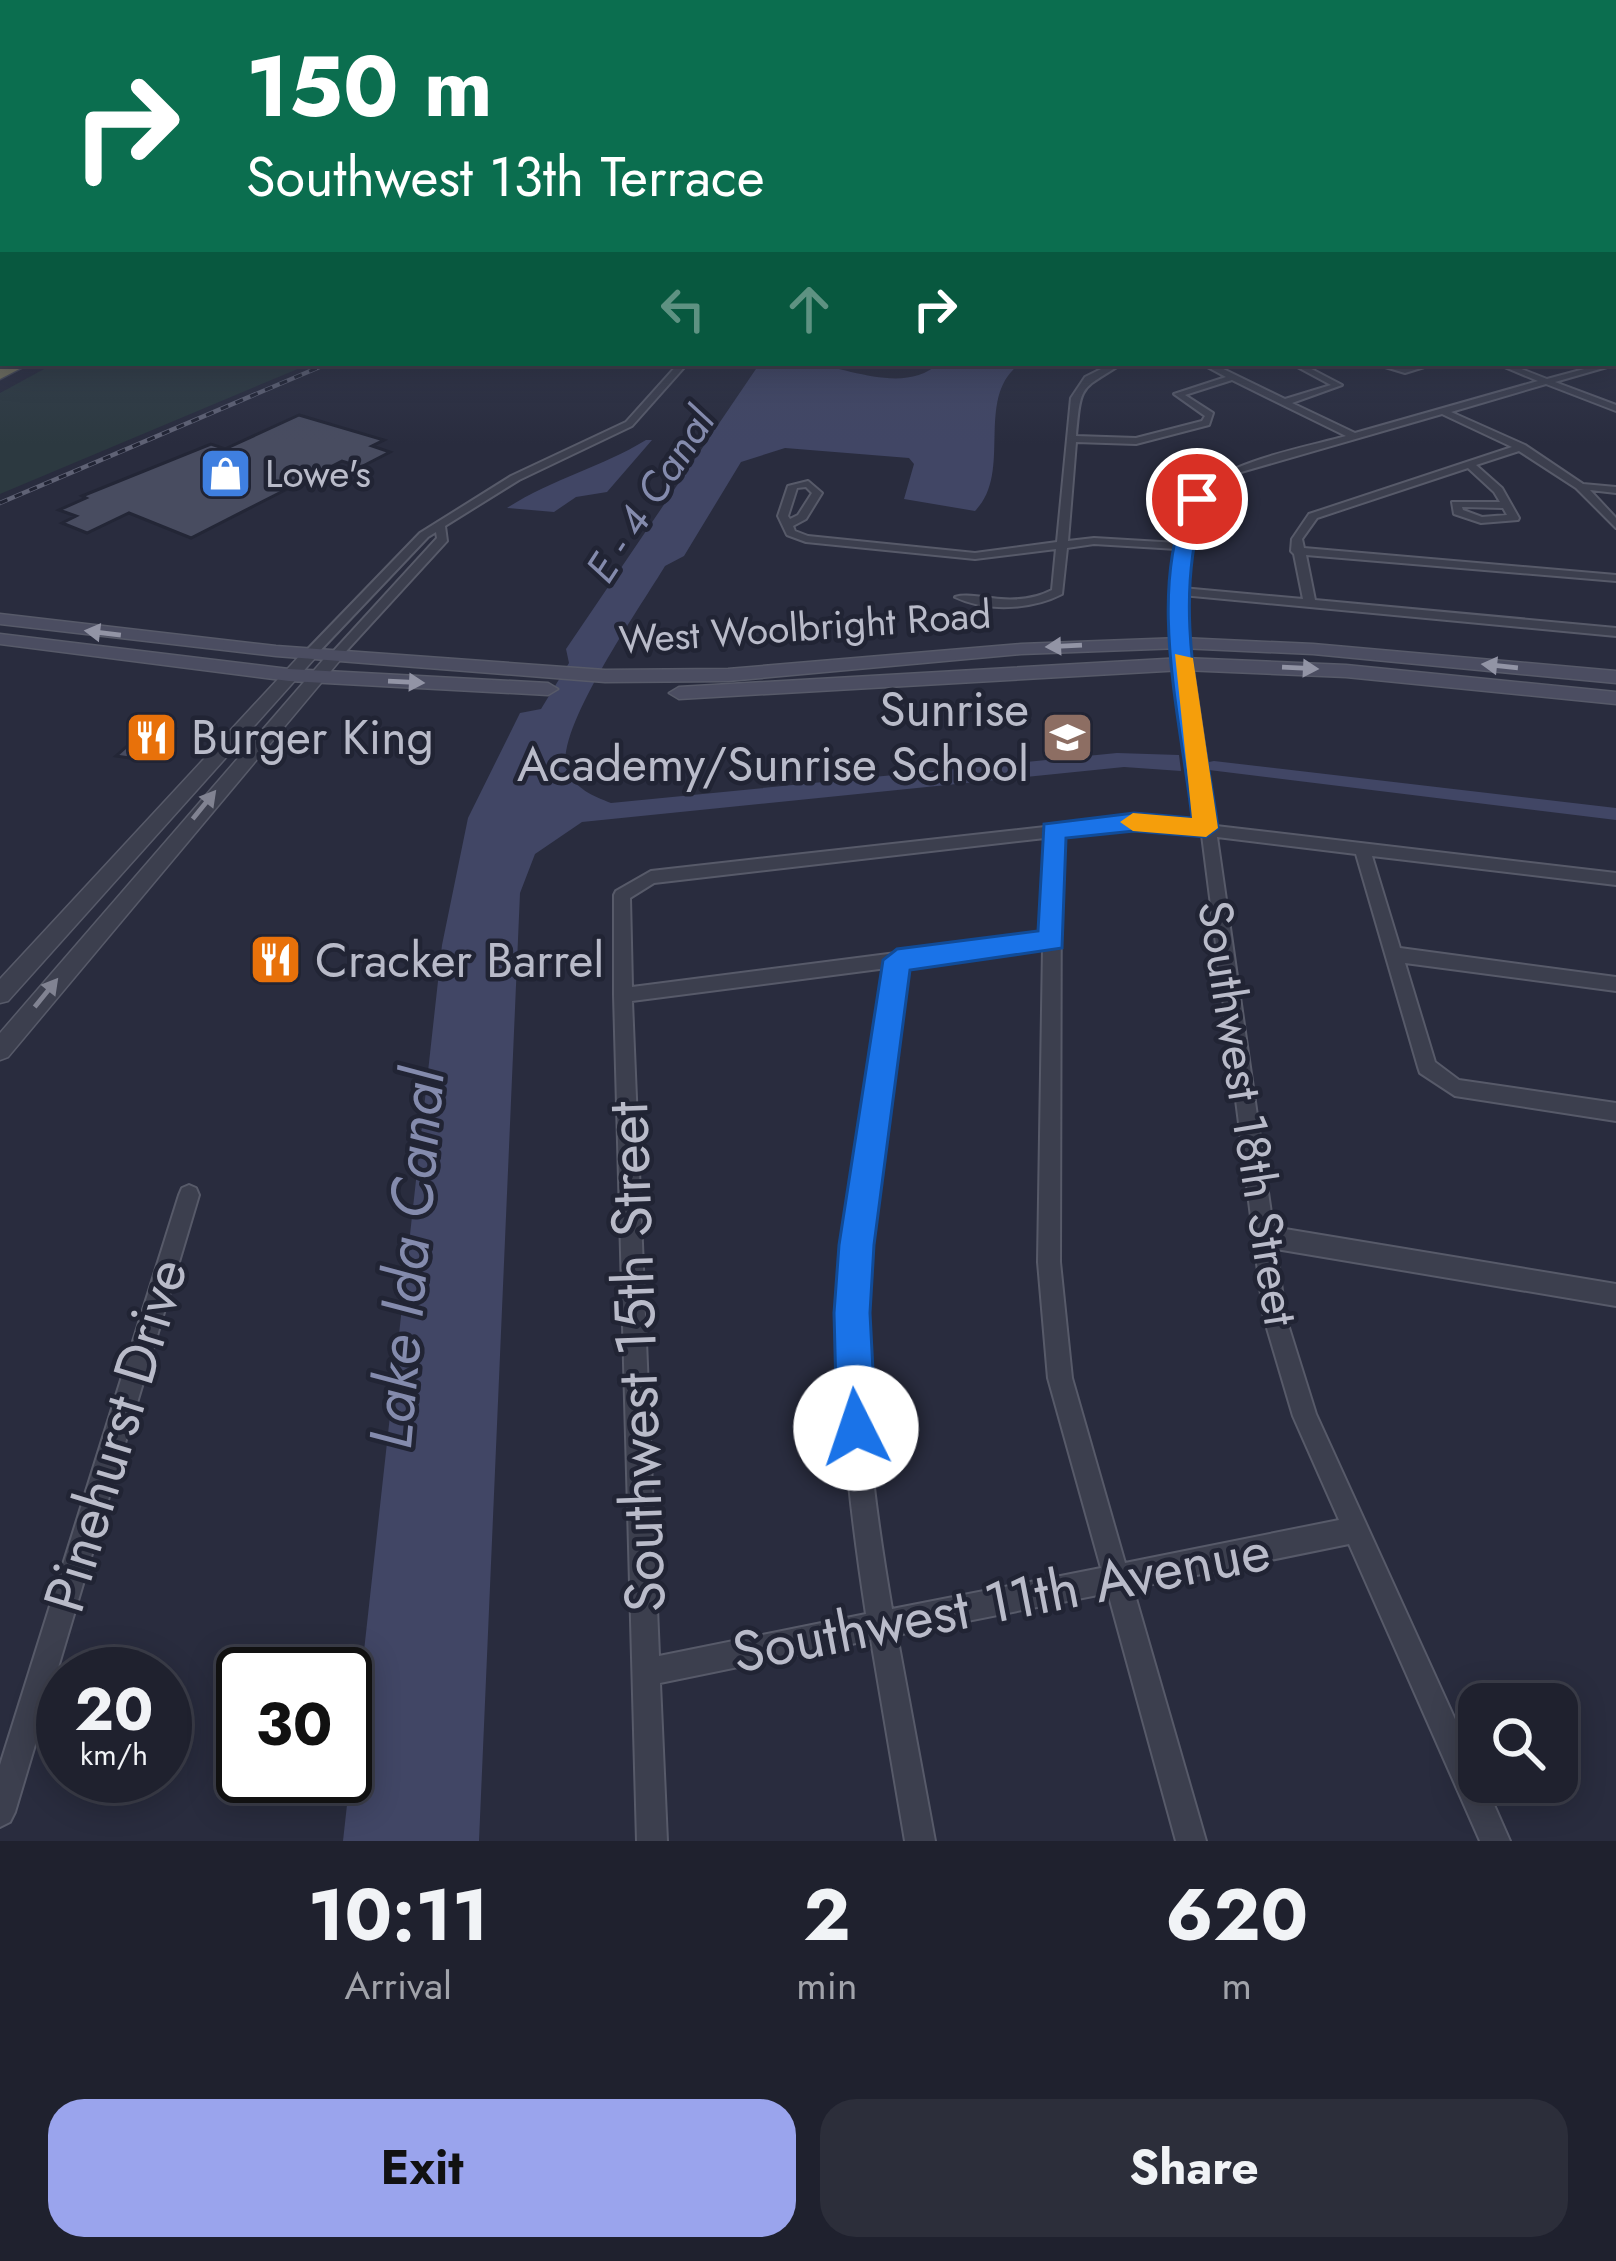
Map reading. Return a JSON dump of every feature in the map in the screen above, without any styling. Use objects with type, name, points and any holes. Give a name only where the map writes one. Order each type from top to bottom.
[{"type":"main road","name":"West Woolbright Road","points":[[0,619],[310,654],[581,676],[677,677],[1021,649],[1182,653],[1616,698]]},
{"type":"main road","name":"West Woolbright Road","points":[[0,639],[289,675],[692,693],[1300,647],[1616,677]]},
{"type":"street","points":[[0,994],[289,675],[424,536],[515,478],[629,424],[681,366]]},
{"type":"street","points":[[961,597],[991,604],[1054,596],[1060,588],[1077,392],[1112,366]]},
{"type":"street","points":[[1210,366],[1353,436]]},
{"type":"street","points":[[1285,403],[1338,385],[1300,366]]},
{"type":"street","points":[[1385,366],[1398,370],[1418,366]]},
{"type":"street","points":[[1507,366],[1616,408]]},
{"type":"street","name":"Southwest 18th Street","points":[[1495,1841],[1290,1376],[1263,1235],[1176,591],[1189,511],[1217,482],[1256,464],[1601,366]]},
{"type":"street","points":[[1073,440],[1136,441],[1206,424],[1210,415],[1178,394],[1234,377]]},
{"type":"street","points":[[1444,411],[1522,447],[1585,487],[1616,525]]},
{"type":"street","points":[[1310,604],[1297,551],[1300,530],[1326,508],[1522,447]]},
{"type":"street","points":[[1468,463],[1498,490],[1514,518],[1467,517],[1455,506],[1468,501],[1505,505]]},
{"type":"street","points":[[1585,487],[1616,490]]},
{"type":"street","points":[[788,524],[791,533],[806,539],[953,555],[1016,555],[1114,540],[1180,546]]},
{"type":"street","points":[[0,1050],[128,894],[443,538],[441,528]]},
{"type":"street","points":[[1297,551],[1616,578]]},
{"type":"street","points":[[1176,591],[1616,632]]},
{"type":"street","points":[[1191,1841],[1070,1430],[1051,1306],[1053,830],[1134,822],[1206,828],[1616,879]]},
{"type":"street","name":"Southwest 15th Street","points":[[652,1841],[622,895],[639,880],[1053,830]]},
{"type":"street","points":[[128,894],[150,851],[151,843],[140,836]]},
{"type":"street","points":[[1362,847],[1427,1067],[1455,1088],[1616,1112]]},
{"type":"street","points":[[623,995],[1052,940]]},
{"type":"street","points":[[1392,954],[1616,984]]},
{"type":"street","points":[[897,960],[852,1313],[860,1468],[920,1841]]},
{"type":"street","name":"Pinehurst Drive","points":[[0,1812],[7,1767],[189,1195]]},
{"type":"street","points":[[1263,1235],[1616,1294]]},
{"type":"street","name":"Southwest 11th Avenue","points":[[646,1672],[1355,1530]]},
{"type":"shaded area","points":[[50,366],[305,366],[0,494],[0,393]]},
{"type":"water","points":[[758,366],[823,366],[893,378],[910,377],[934,366],[1018,366],[999,395],[992,476],[975,511],[904,499],[914,464],[909,458],[785,448],[741,462],[684,556],[665,566],[586,698],[566,751],[567,769],[580,787],[611,803],[1117,753],[1179,755],[1181,771],[1124,767],[582,822],[535,854],[520,893],[479,1841],[343,1841],[347,1803],[372,1803],[372,1647],[364,1647],[442,945],[468,818],[520,713],[541,709],[569,663],[566,649]]},
{"type":"water","points":[[652,440],[607,492],[576,497],[554,512],[507,508],[542,489]]},
{"type":"building","name":"Lowe's","points":[[299,415],[384,440],[372,446],[390,452],[361,467],[342,461],[191,538],[129,513],[87,533],[62,523],[76,516],[59,510],[86,498],[82,496],[211,444],[225,449]]},
{"type":"building","name":"Burger King","points":[[151,725],[175,729],[143,760],[116,756]]},
{"type":"waterway","points":[[1214,766],[1616,814]]},
{"type":"railway","points":[[0,503],[322,366]]},
{"type":"slow traffic","points":[[1133,822],[1206,828],[1183,658]]},
{"type":"place","name":"Lowe's","points":[[226,473]]},
{"type":"place","name":"Burger King","points":[[152,737]]},
{"type":"place","name":"Sunrise Academy/Sunrise School","points":[[1068,737]]},
{"type":"place","name":"Cracker Barrel","points":[[276,960]]},
{"type":"route","points":[[856,1428],[852,1313],[857,1245],[897,960],[1052,940],[1053,830],[1134,822],[1206,828],[1176,591],[1180,546],[1197,499]]},
{"type":"water label","name":"E - 4 Canal","points":[[650,495]]},
{"type":"water label","name":"Lake Ida Canal","points":[[407,1259]]}]
